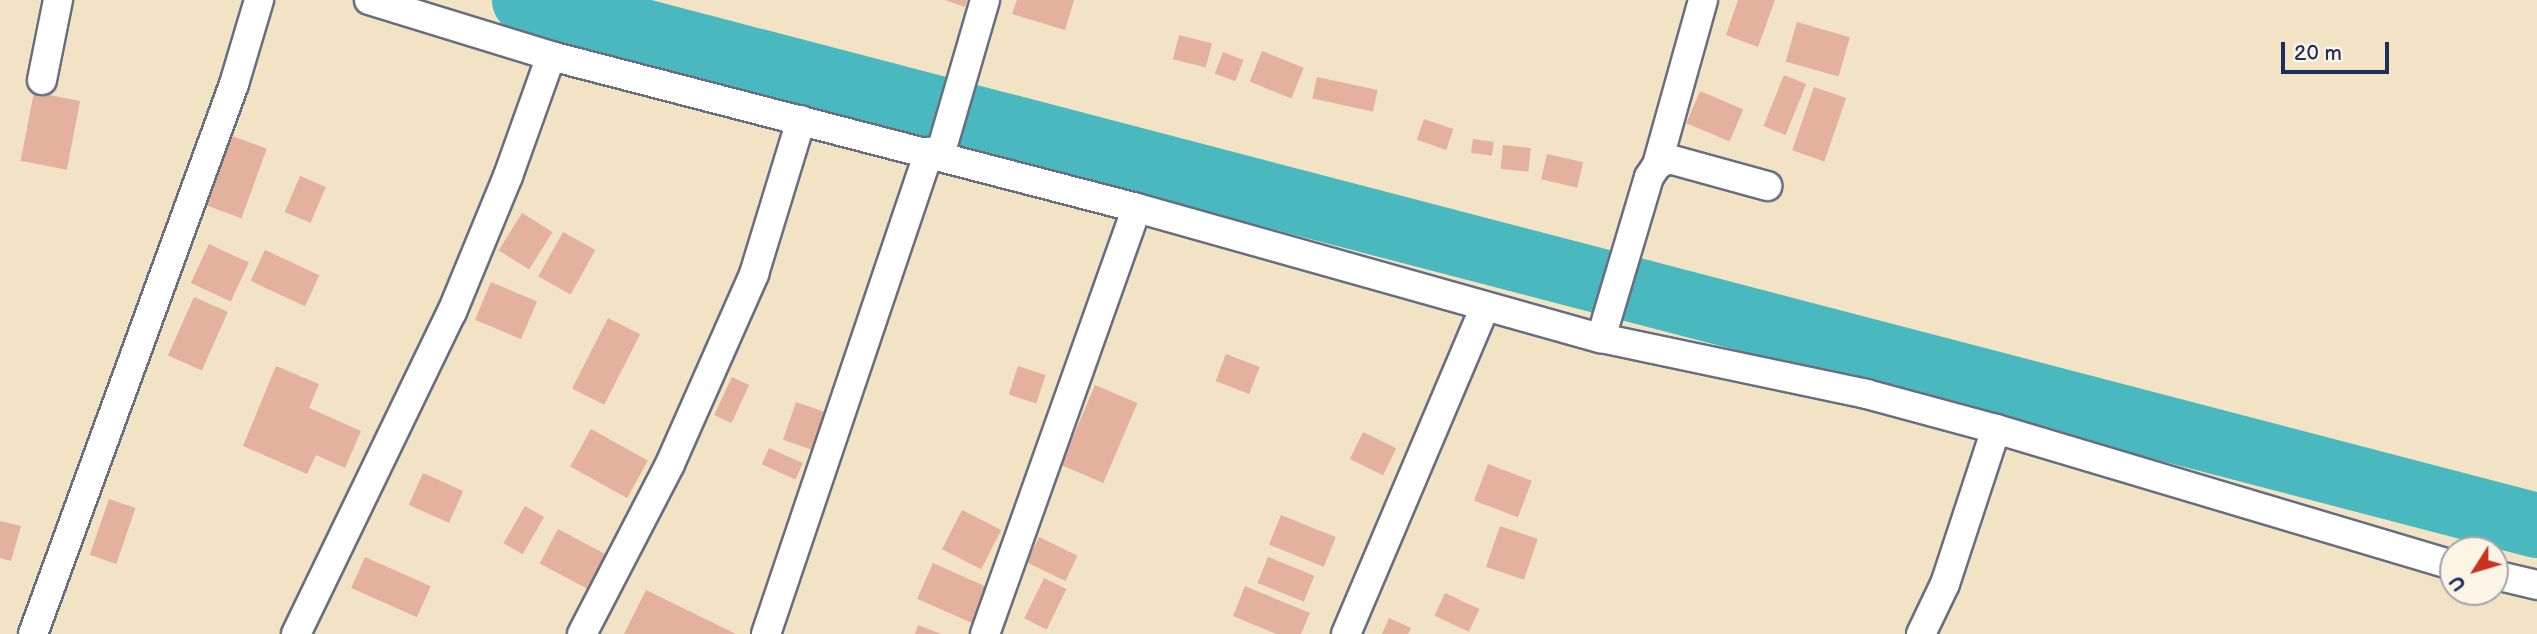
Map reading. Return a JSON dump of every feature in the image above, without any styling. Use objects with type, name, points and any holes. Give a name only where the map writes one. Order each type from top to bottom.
[{"type":"street","points":[[42,80],[58,0]]},
{"type":"street","points":[[33,634],[234,84],[259,0]]},
{"type":"street","points":[[369,0],[551,56],[801,120],[937,151],[1601,338],[1866,394],[1996,429],[2439,561]]},
{"type":"street","points":[[766,634],[913,202],[937,151],[969,59],[985,0]]},
{"type":"street","points":[[1601,338],[1616,284],[1657,165],[1703,0]]},
{"type":"street","points":[[296,634],[441,336],[508,177],[551,56]]},
{"type":"street","points":[[582,634],[670,464],[772,224],[801,120]]},
{"type":"street","points":[[1657,165],[1669,159],[1767,186]]},
{"type":"street","points":[[985,634],[1105,310],[1138,208]]},
{"type":"street","points":[[1346,634],[1441,419],[1458,369],[1485,306]]},
{"type":"street","points":[[1922,634],[1945,584],[1996,429]]},
{"type":"street","points":[[2509,578],[2537,585]]},
{"type":"building","points":[[945,0],[967,0],[965,7]]},
{"type":"building","points":[[1017,0],[1074,0],[1065,30],[1012,14]]},
{"type":"building","points":[[1738,0],[1775,0],[1758,47],[1726,35]]},
{"type":"building","points":[[1797,22],[1850,37],[1839,77],[1786,61]]},
{"type":"building","points":[[1179,35],[1212,43],[1206,67],[1173,59]]},
{"type":"building","points":[[1262,51],[1304,68],[1291,98],[1250,82]]},
{"type":"building","points":[[1223,52],[1244,60],[1235,81],[1215,73]]},
{"type":"building","points":[[1784,75],[1806,84],[1786,135],[1763,126]]},
{"type":"building","points":[[1317,77],[1378,90],[1373,111],[1312,99]]},
{"type":"building","points":[[1814,87],[1846,98],[1824,161],[1792,150]]},
{"type":"building","points":[[1700,91],[1743,109],[1730,142],[1686,123]]},
{"type":"building","points":[[34,92],[80,101],[67,170],[21,161]]},
{"type":"building","points":[[1424,119],[1453,129],[1446,150],[1417,140]]},
{"type":"building","points":[[232,136],[267,149],[241,218],[207,206]]},
{"type":"building","points":[[1473,139],[1494,142],[1492,156],[1471,153]]},
{"type":"building","points":[[1503,145],[1531,148],[1528,172],[1500,169]]},
{"type":"building","points":[[1547,154],[1583,162],[1577,188],[1541,179]]},
{"type":"building","points":[[300,176],[326,187],[311,223],[285,212]]},
{"type":"building","points":[[522,213],[553,232],[529,269],[499,250]]},
{"type":"building","points":[[563,232],[595,250],[571,295],[538,277]]},
{"type":"building","points":[[209,244],[249,263],[231,302],[191,283]]},
{"type":"building","points":[[265,250],[319,275],[305,306],[251,281]]},
{"type":"building","points":[[491,282],[537,302],[521,339],[475,320]]},
{"type":"building","points":[[194,297],[228,312],[202,371],[168,355]]},
{"type":"building","points":[[608,318],[640,334],[604,405],[572,388]]},
{"type":"building","points":[[1226,354],[1260,367],[1249,394],[1216,381]]},
{"type":"building","points":[[276,366],[319,384],[309,408],[361,431],[345,468],[316,455],[307,474],[243,446]]},
{"type":"building","points":[[1018,366],[1046,375],[1036,403],[1009,395]]},
{"type":"building","points":[[732,377],[749,385],[731,423],[714,415]]},
{"type":"building","points":[[1095,385],[1137,403],[1103,483],[1061,465]]},
{"type":"building","points":[[796,402],[828,413],[815,451],[783,440]]},
{"type":"building","points":[[591,429],[648,461],[627,498],[570,467]]},
{"type":"building","points":[[1363,432],[1396,448],[1383,475],[1350,459]]},
{"type":"building","points":[[769,448],[803,463],[795,479],[762,464]]},
{"type":"building","points":[[1488,464],[1532,481],[1518,517],[1474,500]]},
{"type":"building","points":[[423,473],[463,491],[449,523],[409,505]]},
{"type":"building","points":[[109,499],[135,508],[116,564],[90,555]]},
{"type":"building","points":[[525,506],[544,517],[523,554],[504,543]]},
{"type":"building","points":[[962,510],[1001,530],[981,569],[942,549]]},
{"type":"building","points":[[1281,515],[1336,537],[1324,567],[1269,545]]},
{"type":"building","points":[[0,521],[21,526],[11,561],[0,558]]},
{"type":"building","points":[[1500,526],[1538,539],[1524,580],[1486,567]]},
{"type":"building","points":[[558,529],[607,555],[588,589],[540,563]]},
{"type":"building","points":[[1039,537],[1078,556],[1065,581],[1027,562]]},
{"type":"building","points":[[365,557],[431,586],[417,617],[351,588]]},
{"type":"building","points":[[1268,557],[1314,576],[1304,602],[1258,583]]},
{"type":"building","points":[[933,563],[995,591],[979,626],[917,599]]},
{"type":"building","points":[[1044,578],[1066,589],[1047,629],[1024,618]]},
{"type":"building","points":[[1245,586],[1310,613],[1301,634],[1276,634],[1233,616]]},
{"type":"building","points":[[646,590],[736,634],[624,634]]},
{"type":"building","points":[[1445,593],[1479,609],[1469,632],[1434,616]]},
{"type":"building","points":[[1389,618],[1411,628],[1408,634],[1382,634]]},
{"type":"building","points":[[918,625],[941,634],[915,634]]},
{"type":"waterway","points":[[524,0],[2537,525]]}]
